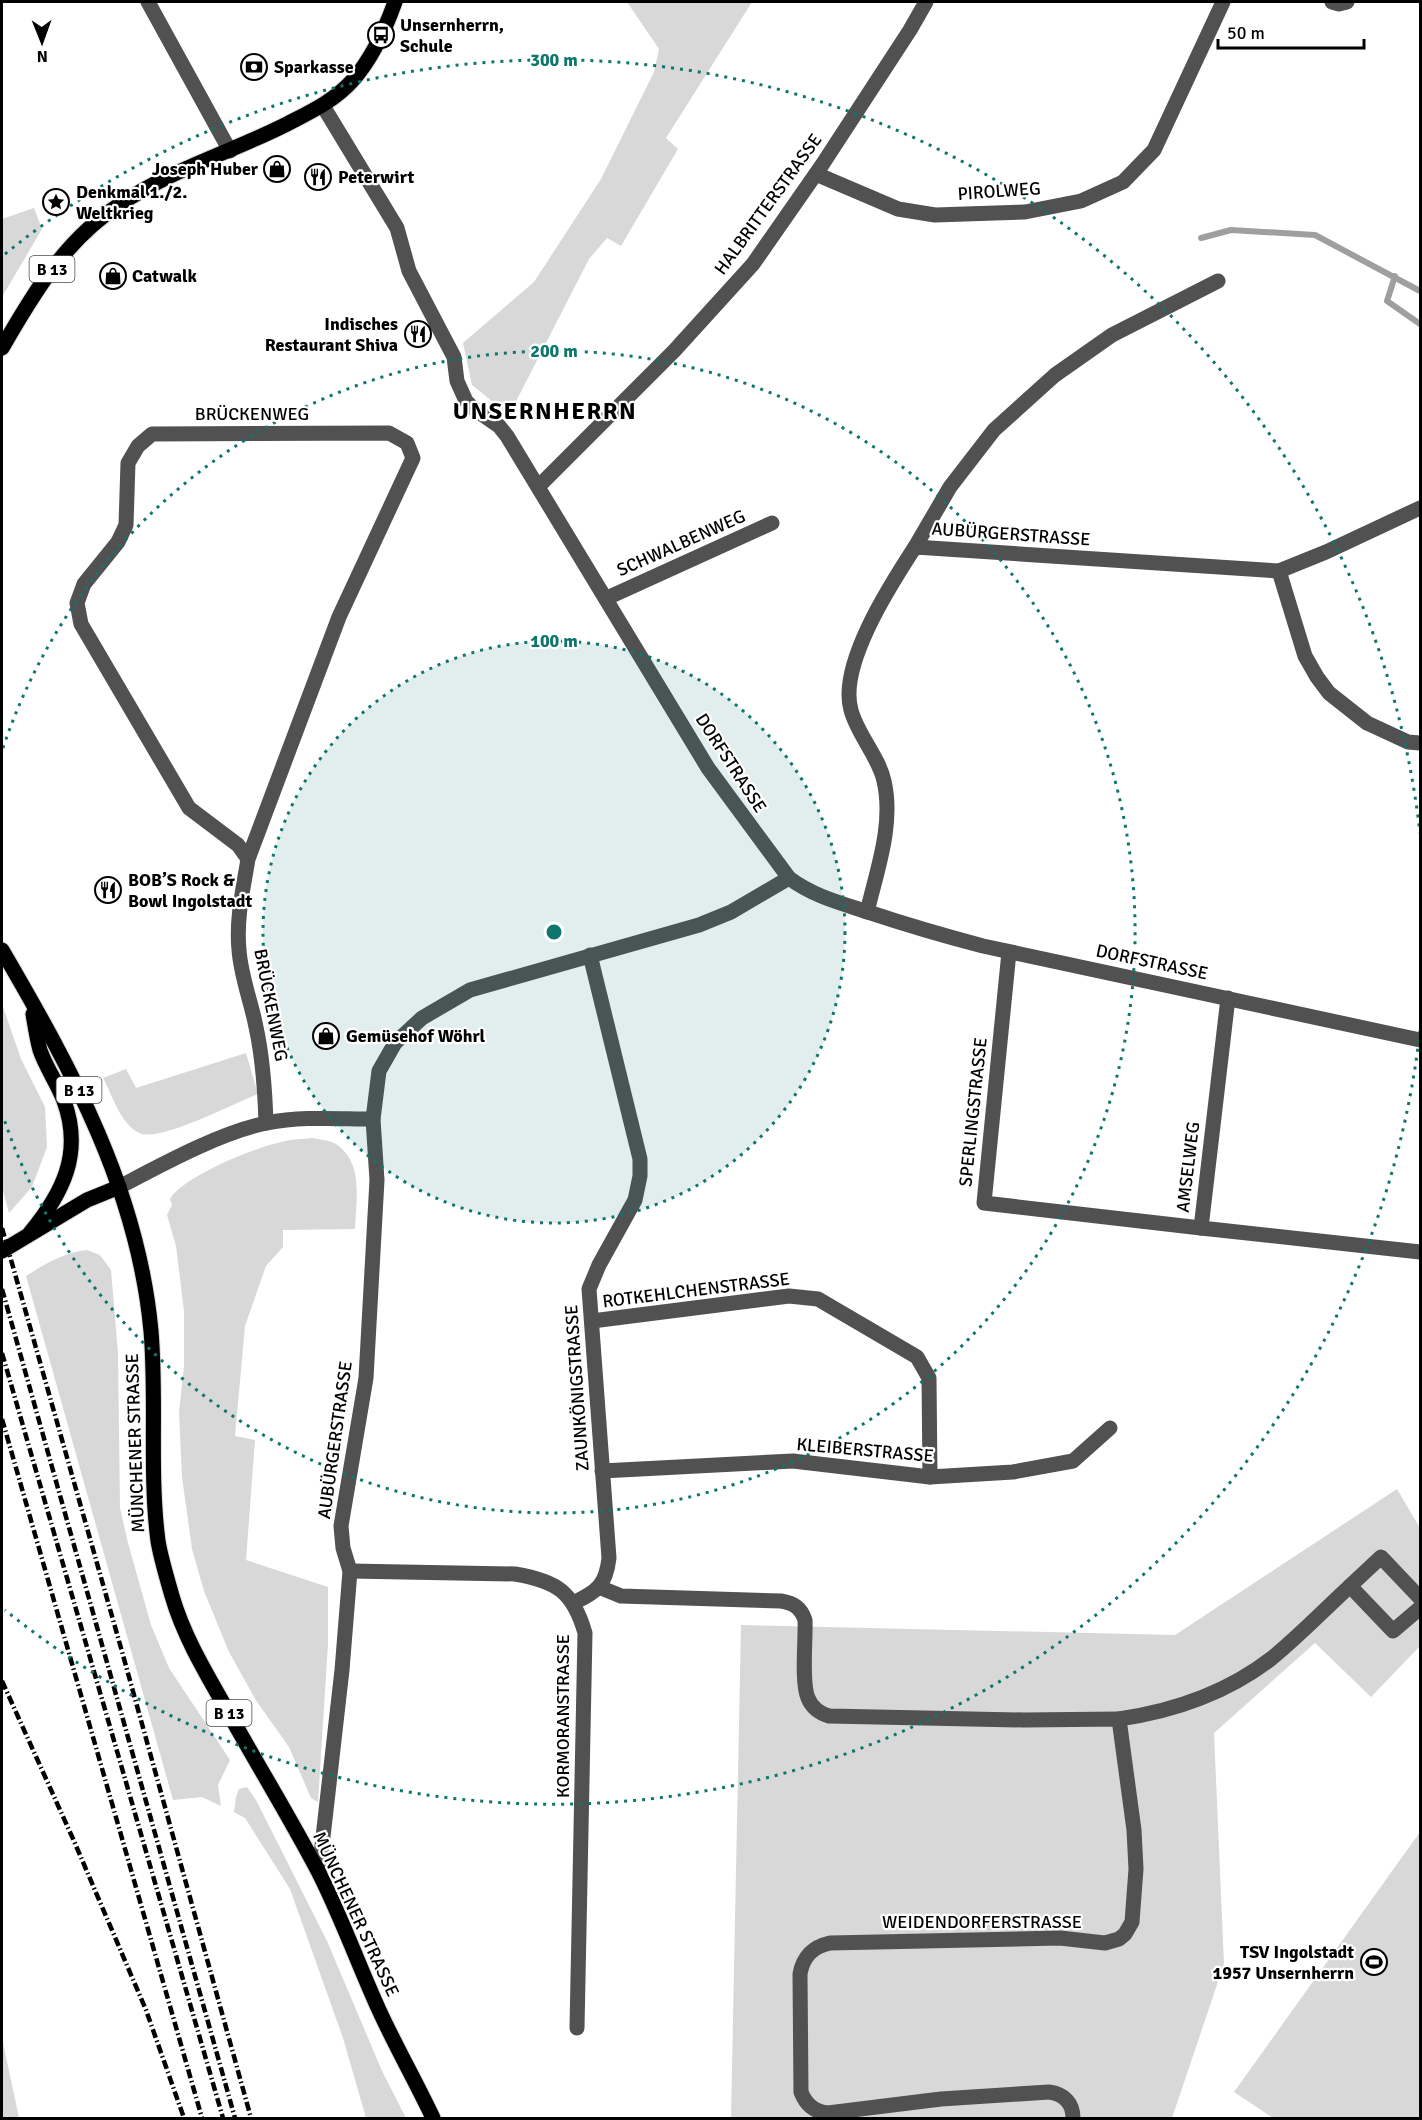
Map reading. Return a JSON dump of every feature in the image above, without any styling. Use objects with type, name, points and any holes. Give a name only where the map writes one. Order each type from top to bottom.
[{"type":"main road","name":"B 13","points":[[2,348],[32,295],[64,252],[86,230],[119,204],[161,182],[256,140],[323,106],[351,81],[373,51],[388,23],[395,2]]},
{"type":"main road","name":"MÜNCHENER STRASSE","points":[[2,950],[30,997],[93,1120],[105,1146],[135,1237],[145,1282],[151,1332],[154,1499],[159,1544],[173,1599],[193,1651],[319,1872],[380,2010],[433,2118]]},
{"type":"main road","points":[[30,997],[40,1051],[64,1101],[72,1144],[69,1164],[60,1189],[53,1203],[30,1233]]},
{"type":"main road","points":[[2,1251],[87,1200],[119,1187]]},
{"type":"street","points":[[148,2],[230,151]]},
{"type":"street","name":"HALBRITTERSTRASSE","points":[[539,486],[674,351],[753,264],[816,174],[926,2]]},
{"type":"street","name":"PIROLWEG","points":[[816,174],[898,209],[935,215],[1024,212],[1081,201],[1123,182],[1154,150],[1223,2]]},
{"type":"street","points":[[1332,2],[1339,4],[1347,2]]},
{"type":"street","name":"DORFSTRASSE","points":[[323,106],[397,228],[409,271],[454,357],[457,381],[466,401],[500,426],[539,486],[708,768],[789,878],[818,895],[938,934],[1009,952],[1420,1040]]},
{"type":"street","points":[[915,547],[950,487],[994,430],[1055,375],[1112,335],[1218,281]]},
{"type":"street","name":"BRÜCKENWEG","points":[[248,859],[238,845],[189,808],[81,624],[77,603],[84,584],[118,542],[126,525],[128,463],[138,446],[152,434],[389,433],[407,443],[413,458],[339,617],[248,859],[238,917],[239,952],[244,985],[256,1025],[265,1078],[266,1123]]},
{"type":"street","name":"AUBÜRGERSTRASSE","points":[[867,912],[888,823],[884,780],[851,711],[848,690],[852,672],[867,633],[890,586],[915,547],[1279,571],[1326,552],[1420,508]]},
{"type":"street","name":"SCHWALBENWEG","points":[[607,598],[772,523]]},
{"type":"street","points":[[1279,571],[1305,656],[1329,693],[1367,723],[1408,742],[1420,743]]},
{"type":"street","name":"AUBÜRGERSTRASSE","points":[[319,1872],[342,1670],[350,1570],[343,1548],[341,1526],[366,1378],[377,1180],[373,1119],[379,1071],[395,1043],[422,1018],[470,990],[699,925],[731,912],[789,878]]},
{"type":"street","name":"SPERLINGSTRASSE","points":[[1009,952],[984,1203],[1201,1228]]},
{"type":"street","name":"ZAUNKÖNIGSTRASSE","points":[[590,955],[640,1159],[640,1176],[635,1200],[599,1264],[589,1289],[609,1558],[607,1575],[599,1587]]},
{"type":"street","name":"AMSELWEG","points":[[1228,998],[1201,1228],[1420,1252]]},
{"type":"street","points":[[119,1187],[224,1137],[266,1123],[305,1118],[373,1119]]},
{"type":"street","name":"ROTKEHLCHENSTRASSE","points":[[592,1321],[789,1296],[818,1299],[917,1357],[929,1378],[930,1477]]},
{"type":"street","name":"KLEIBERSTRASSE","points":[[602,1471],[793,1461],[930,1477],[1013,1472],[1073,1461],[1110,1428]]},
{"type":"street","points":[[573,1603],[599,1587],[621,1596],[781,1601],[794,1605],[803,1614],[806,1693],[812,1705],[829,1716],[1024,1720],[1119,1719],[1199,1700],[1240,1679],[1270,1659],[1381,1557],[1420,1598]]},
{"type":"street","name":"KORMORANSTRASSE","points":[[350,1570],[515,1574],[541,1578],[560,1588],[573,1603],[580,1616],[585,1633],[577,2028]]},
{"type":"street","points":[[1350,1586],[1393,1631],[1420,1608]]},
{"type":"street","name":"WEIDENDORFERSTRASSE","points":[[1072,2118],[1069,2102],[1060,2095],[1049,2092],[930,2100],[828,2114],[814,2110],[801,2092],[800,1974],[804,1959],[809,1953],[815,1948],[830,1943],[1060,1938],[1105,1943],[1119,1939],[1132,1922],[1136,1850],[1119,1719]]},
{"type":"shaded area","points":[[627,2],[752,2],[666,138],[678,149],[621,246],[607,238],[589,259],[509,415],[472,385],[463,343],[534,282],[601,179],[654,72],[659,49]]},
{"type":"shaded area","points":[[34,208],[42,229],[2,297],[2,219]]},
{"type":"shaded area","points":[[2,1004],[21,1059],[45,1107],[47,1147],[32,1187],[9,1213],[2,1187]]},
{"type":"shaded area","points":[[246,1053],[258,1094],[197,1121],[149,1135],[139,1133],[127,1123],[103,1078],[126,1069],[136,1088]]},
{"type":"shaded area","points":[[313,1138],[336,1144],[351,1161],[355,1172],[357,1194],[355,1229],[283,1230],[283,1247],[266,1266],[245,1326],[235,1436],[255,1440],[246,1560],[328,1587],[328,1644],[318,1802],[311,1798],[289,1747],[257,1702],[229,1652],[204,1591],[192,1549],[182,1477],[179,1412],[184,1367],[184,1311],[176,1246],[167,1215],[172,1205],[170,1199],[189,1181],[204,1172],[269,1145]]},
{"type":"shaded area","points":[[87,1250],[100,1255],[111,1270],[118,1353],[120,1508],[128,1543],[151,1625],[169,1668],[230,1760],[218,1785],[221,1806],[202,1797],[173,1800],[26,1276],[63,1256]]},
{"type":"shaded area","points":[[1397,1489],[1420,1528],[1420,1646],[1371,1697],[1315,1643],[1214,1733],[1224,1964],[1172,2118],[731,2118],[741,1625],[1175,1635]]},
{"type":"shaded area","points":[[247,1787],[256,1800],[327,1941],[382,2071],[406,2118],[366,2118],[343,2038],[290,1889],[245,1818],[234,1812],[239,1789]]},
{"type":"shaded area","name":"TSV Ingolstadt 1957 Unsernherrn","points":[[1420,1832],[1420,2118],[1273,2118],[1234,2092]]},
{"type":"shaded area","points":[[2,2038],[19,2118],[2,2118]]},
{"type":"waterway","points":[[1201,238],[1231,230],[1315,235],[1420,291]]},
{"type":"waterway","points":[[1395,276],[1387,301],[1420,324]]},
{"type":"railway","points":[[2,1228],[251,2118]]},
{"type":"railway","points":[[2,1289],[235,2118]]},
{"type":"railway","points":[[2,1353],[223,2118]]},
{"type":"railway","points":[[2,1419],[202,2118]]},
{"type":"railway","points":[[2,1681],[74,1841],[146,2010],[184,2118]]},
{"type":"place","name":"Unsernherrn, Schule","points":[[381,35]]},
{"type":"place","name":"Sparkasse","points":[[254,67]]},
{"type":"place","name":"Joseph Huber","points":[[277,169]]},
{"type":"place","name":"Peterwirt","points":[[318,177]]},
{"type":"place","name":"Denkmal 1./2. Weltkrieg","points":[[56,202]]},
{"type":"place","name":"Catwalk","points":[[113,276]]},
{"type":"place","name":"Indisches Restaurant Shiva","points":[[418,334]]},
{"type":"place","name":"BOB’S Rock & Bowl Ingolstadt","points":[[108,890]]},
{"type":"place","name":"Gemüsehof Wöhrl","points":[[326,1036]]},
{"type":"place","name":"TSV Ingolstadt 1957 Unsernherrn","points":[[1374,1962]]},
{"type":"district","name":"UNSERNHERRN","points":[[545,411]]}]
